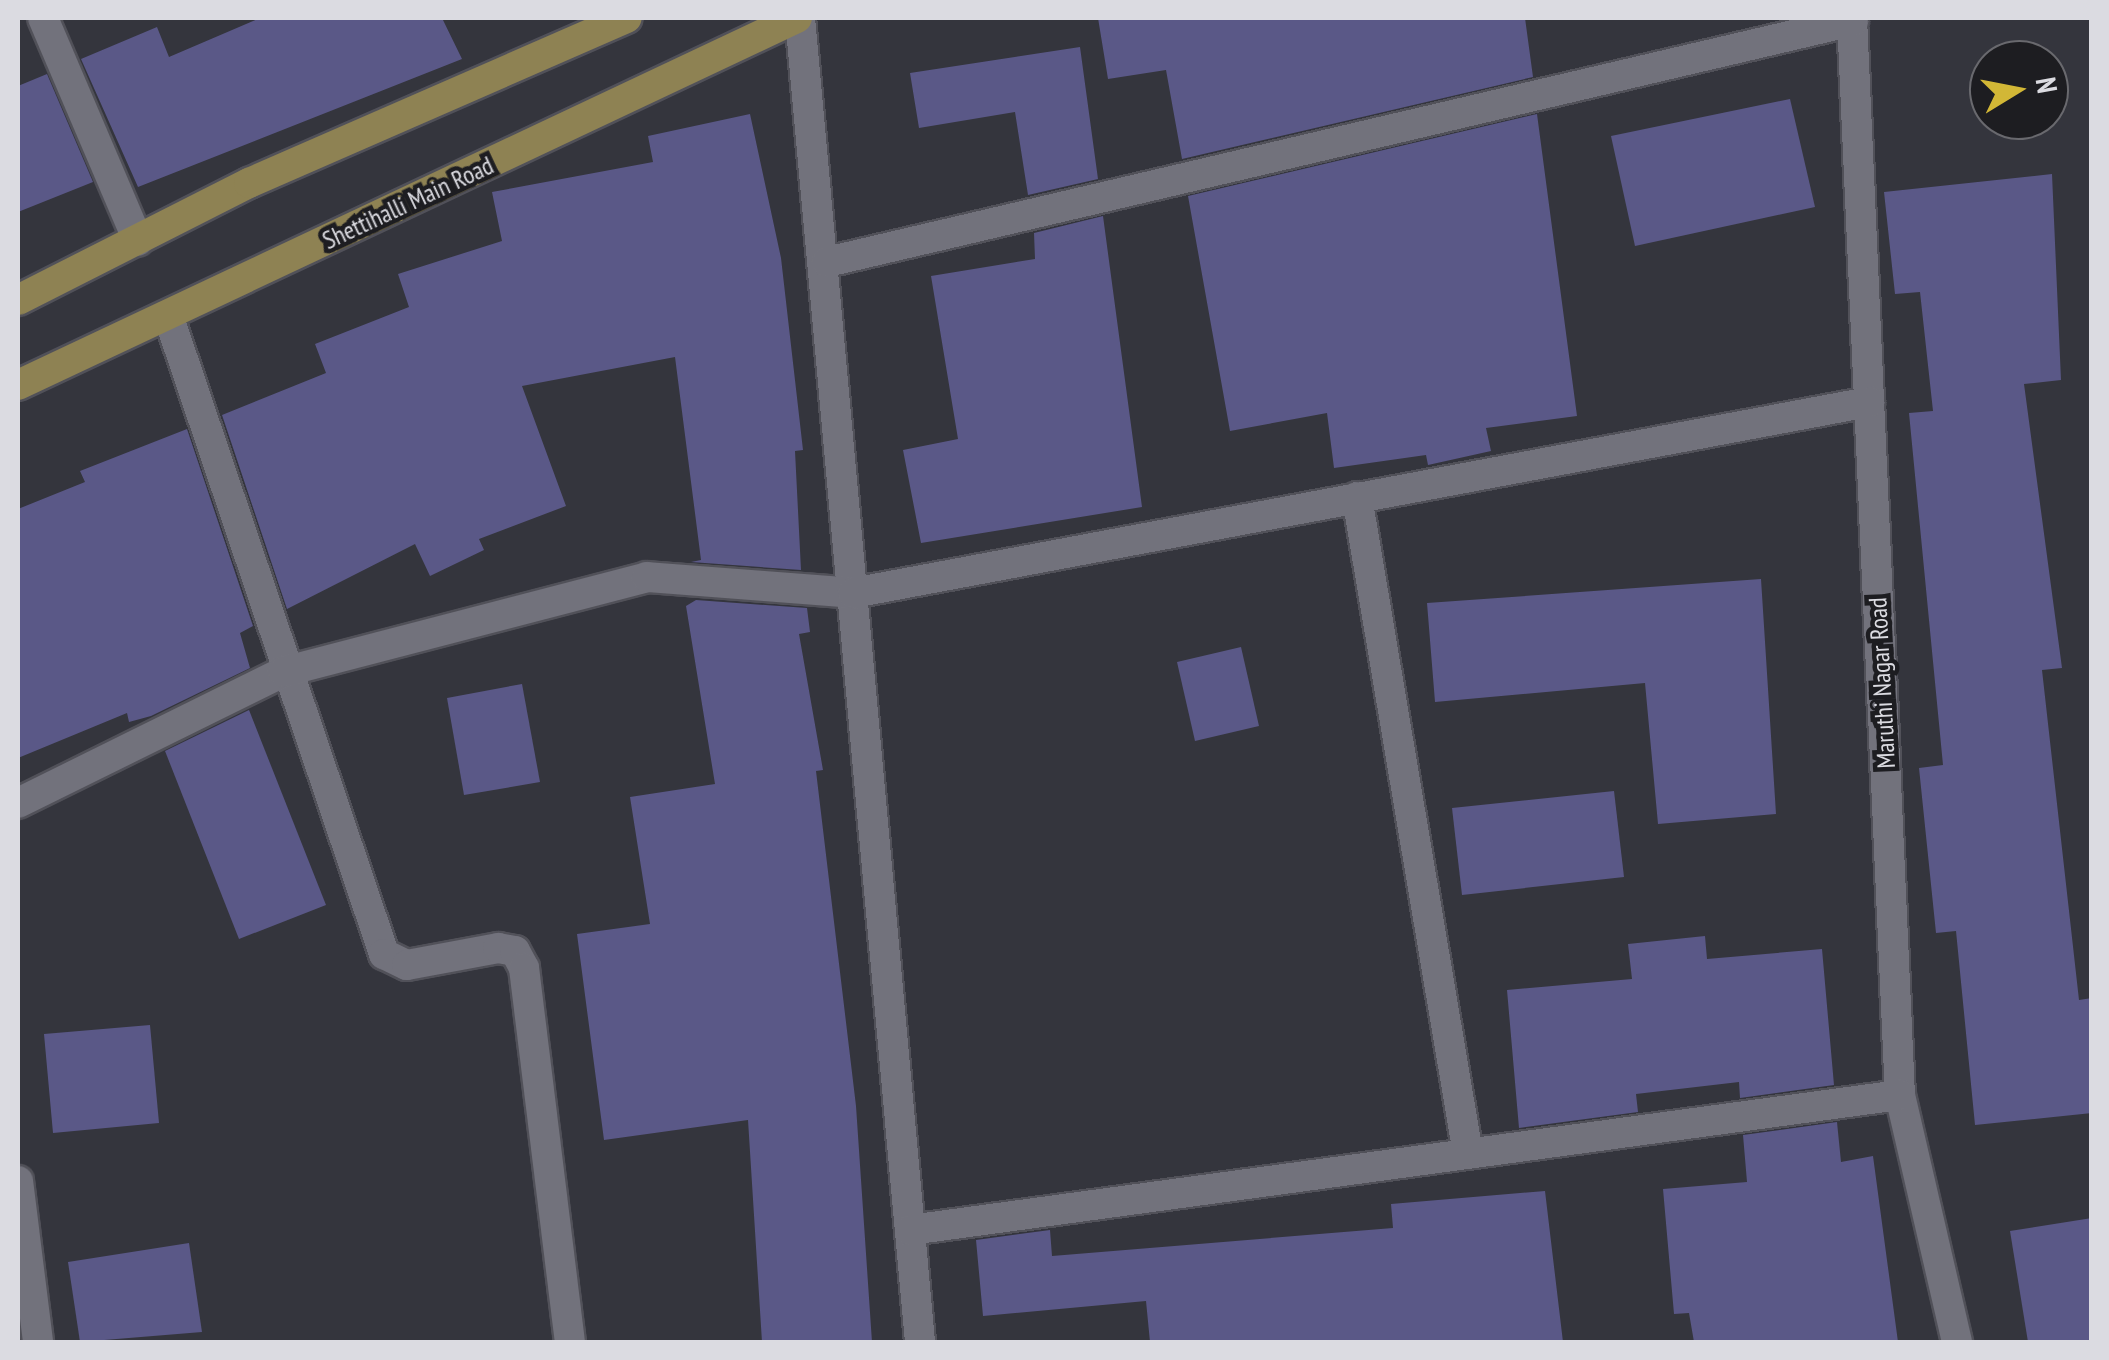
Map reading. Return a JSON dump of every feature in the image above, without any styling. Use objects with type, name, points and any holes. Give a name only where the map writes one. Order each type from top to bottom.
[{"type":"main road","points":[[18,300],[249,182],[626,18]]},
{"type":"main road","name":"Shettihalli Main Road","points":[[18,385],[798,18]]},
{"type":"street","points":[[43,18],[138,241]]},
{"type":"street","points":[[798,18],[827,262],[920,1342]]},
{"type":"street","points":[[827,262],[1853,19]]},
{"type":"street","name":"Maruthi Nagar Road","points":[[1853,19],[1900,1095],[1956,1342]]},
{"type":"street","points":[[168,315],[284,672],[384,954],[407,965],[498,948],[516,951],[524,968],[570,1342]]},
{"type":"street","points":[[18,803],[284,672],[647,578],[853,593],[1869,402]]},
{"type":"street","points":[[1358,498],[1468,1154]]},
{"type":"street","points":[[910,1230],[1900,1095]]},
{"type":"street","points":[[18,1181],[38,1342]]},
{"type":"building","points":[[260,18],[442,18],[462,59],[138,187],[81,59],[157,27],[169,57]]},
{"type":"building","points":[[1098,18],[1525,18],[1533,77],[1182,159],[1166,70],[1108,79]]},
{"type":"building","points":[[1080,47],[1098,179],[1028,195],[1015,112],[919,128],[910,73]]},
{"type":"building","points":[[47,74],[93,182],[18,212],[18,86]]},
{"type":"building","points":[[1790,99],[1815,207],[1635,246],[1611,136]]},
{"type":"building","points":[[750,114],[781,258],[803,450],[795,451],[801,570],[691,562],[701,560],[675,357],[522,386],[566,506],[479,539],[484,550],[430,576],[415,544],[287,609],[222,415],[326,373],[315,344],[409,307],[398,274],[502,241],[492,192],[653,162],[648,136]]},
{"type":"building","points":[[1537,114],[1577,416],[1486,428],[1491,451],[1428,465],[1426,455],[1334,468],[1327,413],[1230,431],[1188,196]]},
{"type":"building","points":[[2052,174],[2061,380],[2024,384],[2062,668],[2042,670],[2079,1000],[2092,998],[2092,1113],[1975,1125],[1956,931],[1936,933],[1919,768],[1943,765],[1909,413],[1933,411],[1920,292],[1895,294],[1884,192]]},
{"type":"building","points":[[1103,216],[1142,507],[921,543],[903,450],[958,439],[931,276],[1035,259],[1034,233]]},
{"type":"building","points":[[187,429],[253,626],[240,633],[250,668],[151,716],[129,722],[127,713],[18,758],[18,509],[85,482],[80,471]]},
{"type":"building","points":[[1761,579],[1776,814],[1658,824],[1645,683],[1435,702],[1427,603]]},
{"type":"building","points":[[696,600],[807,608],[810,632],[799,634],[823,770],[816,771],[856,1106],[872,1342],[762,1342],[748,1120],[604,1140],[577,934],[650,924],[630,797],[715,784],[686,606]]},
{"type":"building","points":[[1241,647],[1259,726],[1195,741],[1177,662]]},
{"type":"building","points":[[522,684],[540,782],[464,795],[447,698]]},
{"type":"building","points":[[249,710],[326,905],[239,939],[165,751]]},
{"type":"building","points":[[1614,791],[1624,877],[1462,895],[1452,808]]},
{"type":"building","points":[[1705,936],[1707,959],[1822,949],[1834,1085],[1740,1098],[1739,1082],[1636,1094],[1638,1112],[1519,1128],[1507,990],[1632,979],[1628,944]]},
{"type":"building","points":[[150,1025],[159,1123],[53,1133],[44,1034]]},
{"type":"building","points":[[1837,1122],[1841,1162],[1873,1156],[1898,1342],[1694,1342],[1689,1313],[1674,1314],[1663,1189],[1747,1182],[1743,1135]]},
{"type":"building","points":[[1545,1191],[1563,1342],[1150,1342],[1146,1301],[983,1316],[976,1240],[1050,1230],[1052,1256],[1393,1228],[1391,1204]]},
{"type":"building","points":[[2092,1218],[2092,1342],[2028,1342],[2010,1231]]},
{"type":"building","points":[[189,1243],[202,1332],[80,1342],[68,1262]]}]
